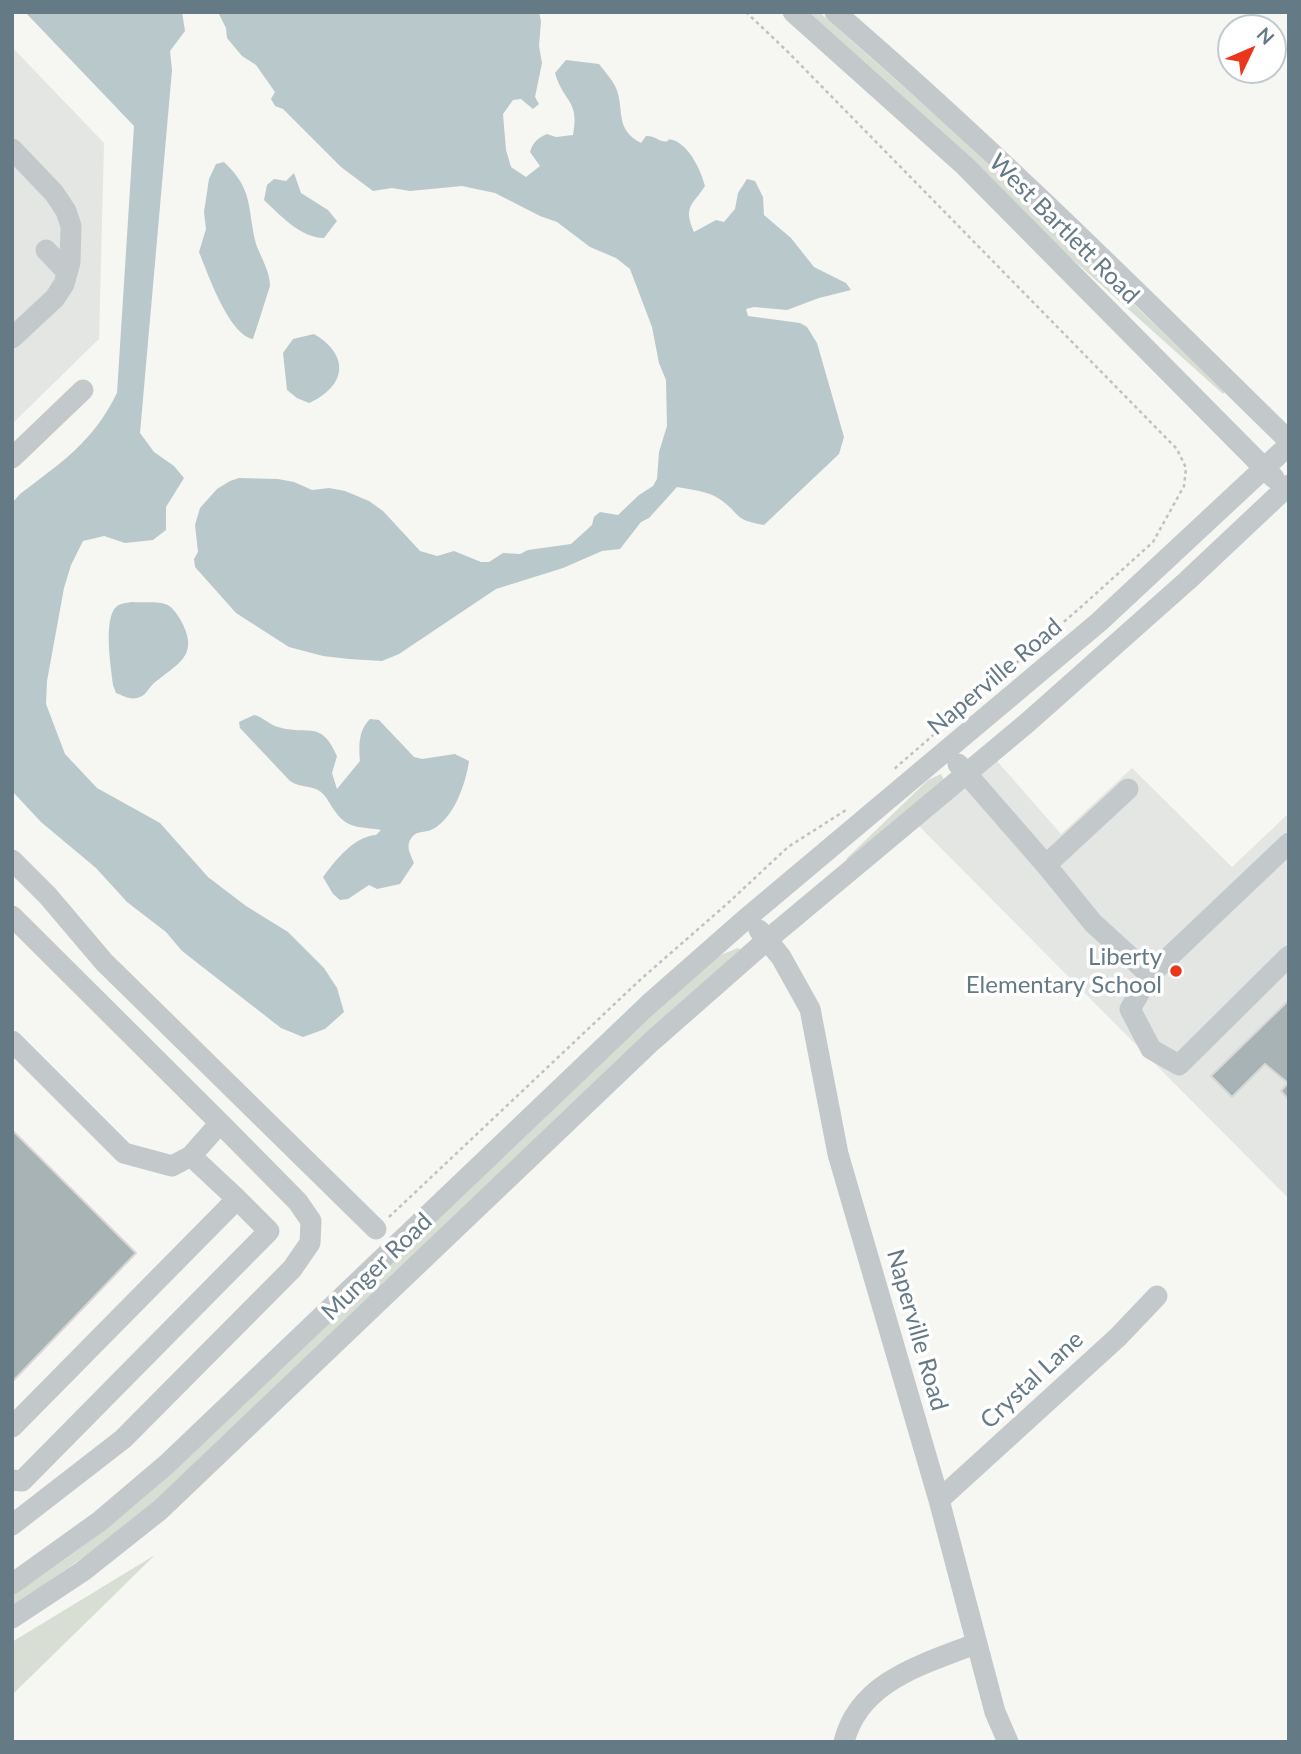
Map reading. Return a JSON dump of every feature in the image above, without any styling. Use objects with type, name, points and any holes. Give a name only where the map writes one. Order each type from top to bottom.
[{"type":"street","name":"West Bartlett Road","points":[[793,12],[965,166],[1287,489]]},
{"type":"street","name":"West Bartlett Road","points":[[835,12],[1079,235],[1289,443]]},
{"type":"street","points":[[12,338],[55,298],[64,284],[71,226],[66,211],[54,193],[14,153]]},
{"type":"street","points":[[46,250],[67,272]]},
{"type":"street","points":[[12,458],[83,390]]},
{"type":"street","name":"Naperville Road","points":[[1008,1742],[995,1712],[975,1644],[939,1500],[838,1154],[810,1009],[780,957],[748,917],[1099,622],[1289,443]]},
{"type":"street","points":[[767,940],[966,775],[1150,615],[1287,489]]},
{"type":"street","points":[[947,752],[1046,864],[1093,923],[1150,975]]},
{"type":"street","points":[[1046,864],[1128,789]]},
{"type":"street","points":[[1289,843],[1150,975],[1129,1009],[1151,1049],[1179,1065],[1289,956]]},
{"type":"street","points":[[12,860],[48,896],[104,962],[376,1229]]},
{"type":"street","points":[[12,916],[298,1202],[311,1221],[310,1243],[292,1269],[123,1439],[12,1525]]},
{"type":"street","name":"Munger Road","points":[[12,1584],[100,1521],[159,1471],[590,1059],[748,917]]},
{"type":"street","name":"Munger Road","points":[[12,1618],[83,1571],[160,1510],[625,1066],[767,940]]},
{"type":"street","points":[[12,1041],[124,1153],[172,1166],[191,1156],[220,1123]]},
{"type":"street","points":[[12,1480],[22,1480],[269,1231],[191,1156]]},
{"type":"street","points":[[12,1427],[237,1199]]},
{"type":"street","name":"Crystal Lane","points":[[939,1500],[1118,1337],[1157,1296]]},
{"type":"street","points":[[844,1742],[856,1712],[878,1689],[910,1670],[975,1644]]},
{"type":"path","points":[[746,12],[1177,449],[1186,468],[1184,486],[1153,542],[885,777]]},
{"type":"path","points":[[376,1229],[640,979],[729,903],[788,847],[851,807]]},
{"type":"shaded area","points":[[25,12],[182,12],[185,31],[170,51],[172,70],[140,433],[154,452],[174,466],[184,478],[166,507],[166,530],[153,540],[125,543],[104,536],[83,541],[71,565],[64,588],[47,681],[46,704],[65,754],[97,788],[160,823],[208,877],[246,906],[288,932],[324,968],[337,988],[344,1012],[325,1029],[303,1037],[281,1028],[182,951],[166,932],[127,902],[96,868],[41,822],[12,791],[12,503],[87,438],[117,393],[134,126]]},
{"type":"shaded area","points":[[218,12],[539,12],[542,63],[535,97],[539,104],[533,109],[521,99],[513,100],[503,114],[506,150],[511,167],[526,177],[540,166],[530,152],[536,141],[547,134],[556,137],[573,135],[575,123],[572,108],[555,73],[566,60],[599,64],[616,88],[624,125],[633,138],[641,143],[646,136],[662,141],[673,140],[690,153],[705,186],[689,211],[694,232],[716,220],[724,222],[735,209],[738,193],[747,179],[755,181],[763,197],[764,215],[791,238],[814,267],[846,283],[851,290],[787,310],[754,307],[746,309],[748,316],[800,323],[807,327],[817,343],[844,437],[839,454],[764,525],[742,519],[721,500],[711,495],[677,487],[649,518],[641,522],[620,549],[602,551],[563,568],[496,589],[399,654],[382,661],[323,656],[289,647],[236,613],[195,567],[194,559],[198,552],[195,525],[200,508],[217,489],[230,481],[239,478],[278,479],[312,490],[329,488],[345,491],[369,501],[383,511],[420,551],[437,556],[454,551],[481,562],[489,562],[503,553],[520,554],[528,550],[571,544],[592,525],[594,517],[600,512],[618,515],[653,486],[657,479],[659,452],[667,426],[666,380],[659,363],[652,327],[630,269],[616,258],[590,247],[557,222],[495,193],[462,186],[373,191],[341,167],[283,109],[275,106],[271,99],[275,92],[256,65],[242,56],[227,38],[226,28]]},
{"type":"shaded area","points":[[807,12],[819,12],[948,126],[1225,392],[1223,394],[1070,257]]},
{"type":"shaded area","points":[[12,47],[104,143],[99,339],[12,424]]},
{"type":"shaded area","points":[[224,162],[234,172],[245,191],[256,244],[270,280],[253,339],[244,335],[228,316],[199,252],[206,229],[204,212],[209,179],[216,164]]},
{"type":"shaded area","points":[[294,173],[301,193],[328,210],[337,221],[324,238],[299,230],[264,200],[267,185],[274,179],[286,181]]},
{"type":"shaded area","points":[[314,334],[334,351],[339,370],[331,388],[309,403],[287,390],[283,353],[293,339]]},
{"type":"shaded area","points":[[132,602],[169,606],[180,619],[188,642],[184,657],[178,664],[140,697],[128,698],[116,693],[113,685],[109,633],[112,613],[116,607]]},
{"type":"shaded area","points":[[254,715],[278,727],[313,731],[325,737],[337,756],[332,773],[337,789],[360,761],[361,734],[370,719],[379,720],[414,757],[422,759],[455,754],[469,761],[462,789],[447,817],[433,829],[417,833],[410,840],[409,850],[414,863],[400,884],[377,889],[369,885],[348,899],[340,900],[333,894],[323,877],[353,845],[381,830],[349,824],[339,816],[321,792],[290,781],[240,728],[239,722]]},
{"type":"shaded area","name":"Liberty Elementary School","points":[[997,761],[1061,834],[1132,768],[1232,867],[1289,813],[1289,1199],[919,826]]},
{"type":"shaded area","points":[[941,774],[944,780],[848,861],[846,859],[928,780]]},
{"type":"shaded area","points":[[738,948],[740,950],[651,1028],[154,1502],[114,1536],[12,1607],[12,1595],[96,1536],[174,1471],[634,1031],[718,956]]},
{"type":"shaded area","points":[[155,1555],[12,1695],[12,1642]]},
{"type":"building","points":[[1289,1000],[1289,1100],[1281,1091],[1288,1083],[1265,1064],[1232,1097],[1211,1076]]},
{"type":"building","points":[[12,1130],[136,1253],[12,1382]]},
{"type":"place","name":"Liberty Elementary School","points":[[1176,971]]}]
